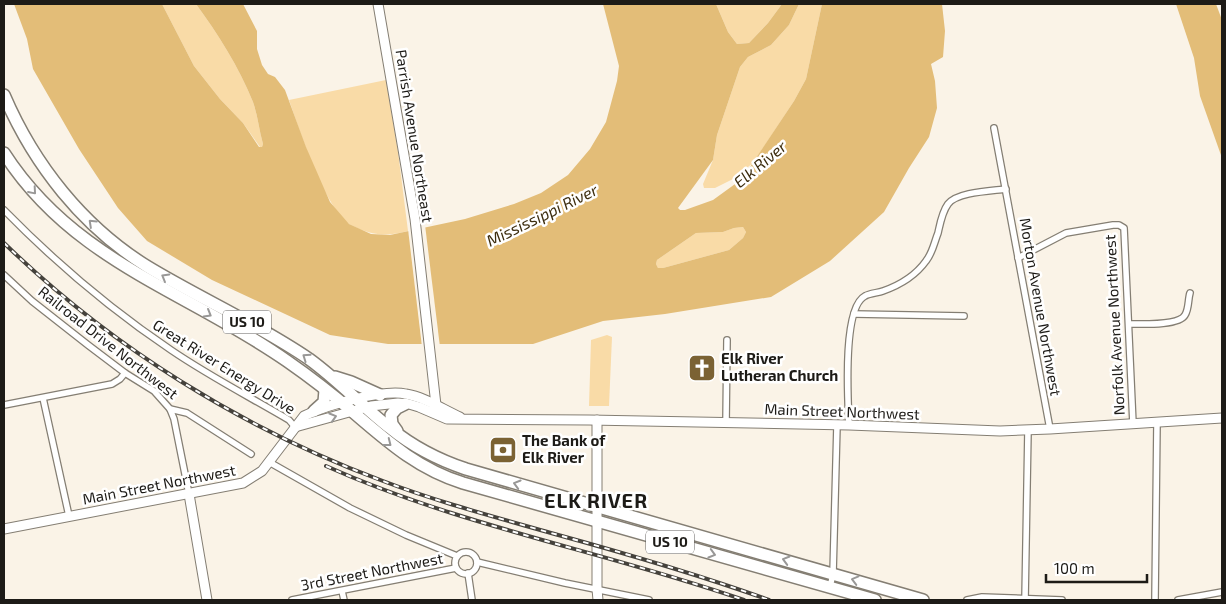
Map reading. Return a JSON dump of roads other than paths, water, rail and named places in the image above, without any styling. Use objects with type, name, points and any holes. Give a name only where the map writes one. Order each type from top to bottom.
[{"type":"highway","name":"US 10","points":[[4,95],[18,126],[41,164],[69,200],[105,236],[146,266],[285,343],[332,377],[401,437],[420,449],[458,466],[923,600]]},
{"type":"highway","name":"US 10","points":[[4,153],[40,200],[93,246],[134,272],[265,346],[307,375],[392,446],[411,459],[463,483],[875,600]]},
{"type":"highway","points":[[332,377],[351,382],[380,395]]},
{"type":"highway","points":[[314,411],[324,402],[325,390]]},
{"type":"highway","points":[[401,437],[390,420],[393,412],[405,404]]},
{"type":"street","name":"Parrish Avenue Northeast","points":[[378,4],[415,219],[434,386],[434,409]]},
{"type":"street","name":"Morton Avenue Northwest","points":[[994,128],[1050,429]]},
{"type":"street","points":[[849,425],[851,327],[859,302],[863,297],[887,290],[909,279],[926,262],[933,250],[945,208],[951,201],[962,196],[1006,189]]},
{"type":"street","name":"Great River Energy Drive","points":[[4,210],[84,285],[148,334],[200,369],[289,420],[295,427]]},
{"type":"street","name":"Norfolk Avenue Northwest","points":[[1018,258],[1066,233],[1113,225],[1122,226],[1124,232],[1133,424]]},
{"type":"street","name":"Railroad Drive Northwest","points":[[4,275],[47,313],[126,373],[154,391],[170,409],[187,413],[252,454]]},
{"type":"street","points":[[1129,324],[1170,322],[1182,319],[1187,312],[1190,292]]},
{"type":"street","points":[[854,314],[964,316]]},
{"type":"street","points":[[726,340],[726,423]]},
{"type":"street","points":[[4,405],[112,384],[126,373]]},
{"type":"street","points":[[416,396],[425,394],[434,386]]},
{"type":"street","name":"Main Street Northwest","points":[[295,427],[352,411],[362,403],[380,395],[405,393],[416,396],[447,419],[597,420],[849,425],[947,430],[1028,430],[1222,418]]},
{"type":"street","points":[[42,398],[69,516]]},
{"type":"street","name":"Main Street Northwest","points":[[4,529],[243,483],[256,476],[269,462],[287,435],[304,416],[342,403],[405,404],[434,409]]},
{"type":"street","points":[[170,409],[174,419],[189,494],[207,600]]},
{"type":"street","points":[[597,420],[598,600]]},
{"type":"street","points":[[1155,600],[1157,422]]},
{"type":"street","points":[[830,587],[837,425]]},
{"type":"street","points":[[1025,599],[1028,430]]},
{"type":"street","points":[[269,462],[350,508],[406,535],[457,556],[466,552],[471,553],[477,562],[649,600]]},
{"type":"street","points":[[457,556],[455,564],[459,572],[468,573],[474,569],[477,562]]},
{"type":"street","name":"3rd Street Northwest","points":[[292,600],[456,568]]},
{"type":"street","points":[[468,573],[472,600]]},
{"type":"street","points":[[342,591],[344,600]]},
{"type":"street","points":[[1178,600],[1222,592]]},
{"type":"street","points":[[967,600],[982,597],[1062,600]]},
{"type":"water","points":[[14,4],[162,4],[194,66],[220,99],[243,123],[259,147],[262,147],[256,112],[241,76],[196,4],[243,4],[257,31],[257,49],[262,65],[268,74],[275,77],[285,90],[306,147],[330,202],[349,224],[371,234],[390,235],[465,219],[514,204],[541,193],[568,175],[590,149],[606,122],[617,81],[619,66],[603,4],[716,4],[728,32],[737,44],[749,43],[768,23],[782,4],[799,4],[789,25],[771,45],[748,57],[740,67],[717,135],[713,160],[678,208],[680,210],[713,200],[742,179],[794,101],[806,79],[822,4],[942,4],[945,31],[943,57],[931,64],[935,81],[937,108],[929,137],[884,212],[830,261],[771,297],[665,314],[603,321],[533,344],[388,344],[330,335],[212,280],[147,241],[118,208],[79,149],[33,69],[27,39]],"holes":[[[743,227],[746,232],[743,238],[729,250],[663,268],[658,268],[656,264],[657,260],[696,233],[723,232]]]},
{"type":"water","points":[[1176,4],[1216,4],[1222,20],[1222,158],[1200,96],[1194,58]]},
{"type":"railway","points":[[4,243],[45,281],[134,350],[181,382],[280,437],[331,460],[425,496],[660,564],[769,600]]},
{"type":"railway","points":[[326,466],[428,506],[639,567],[744,600]]},
{"type":"place","name":"Elk River Lutheran Church","points":[[702,368]]},
{"type":"place","name":"The Bank of Elk River","points":[[503,450]]},
{"type":"district","name":"ELK RIVER","points":[[596,501]]},
{"type":"water label","name":"Elk River","points":[[760,164]]},
{"type":"water label","name":"Mississippi River","points":[[542,215]]}]
